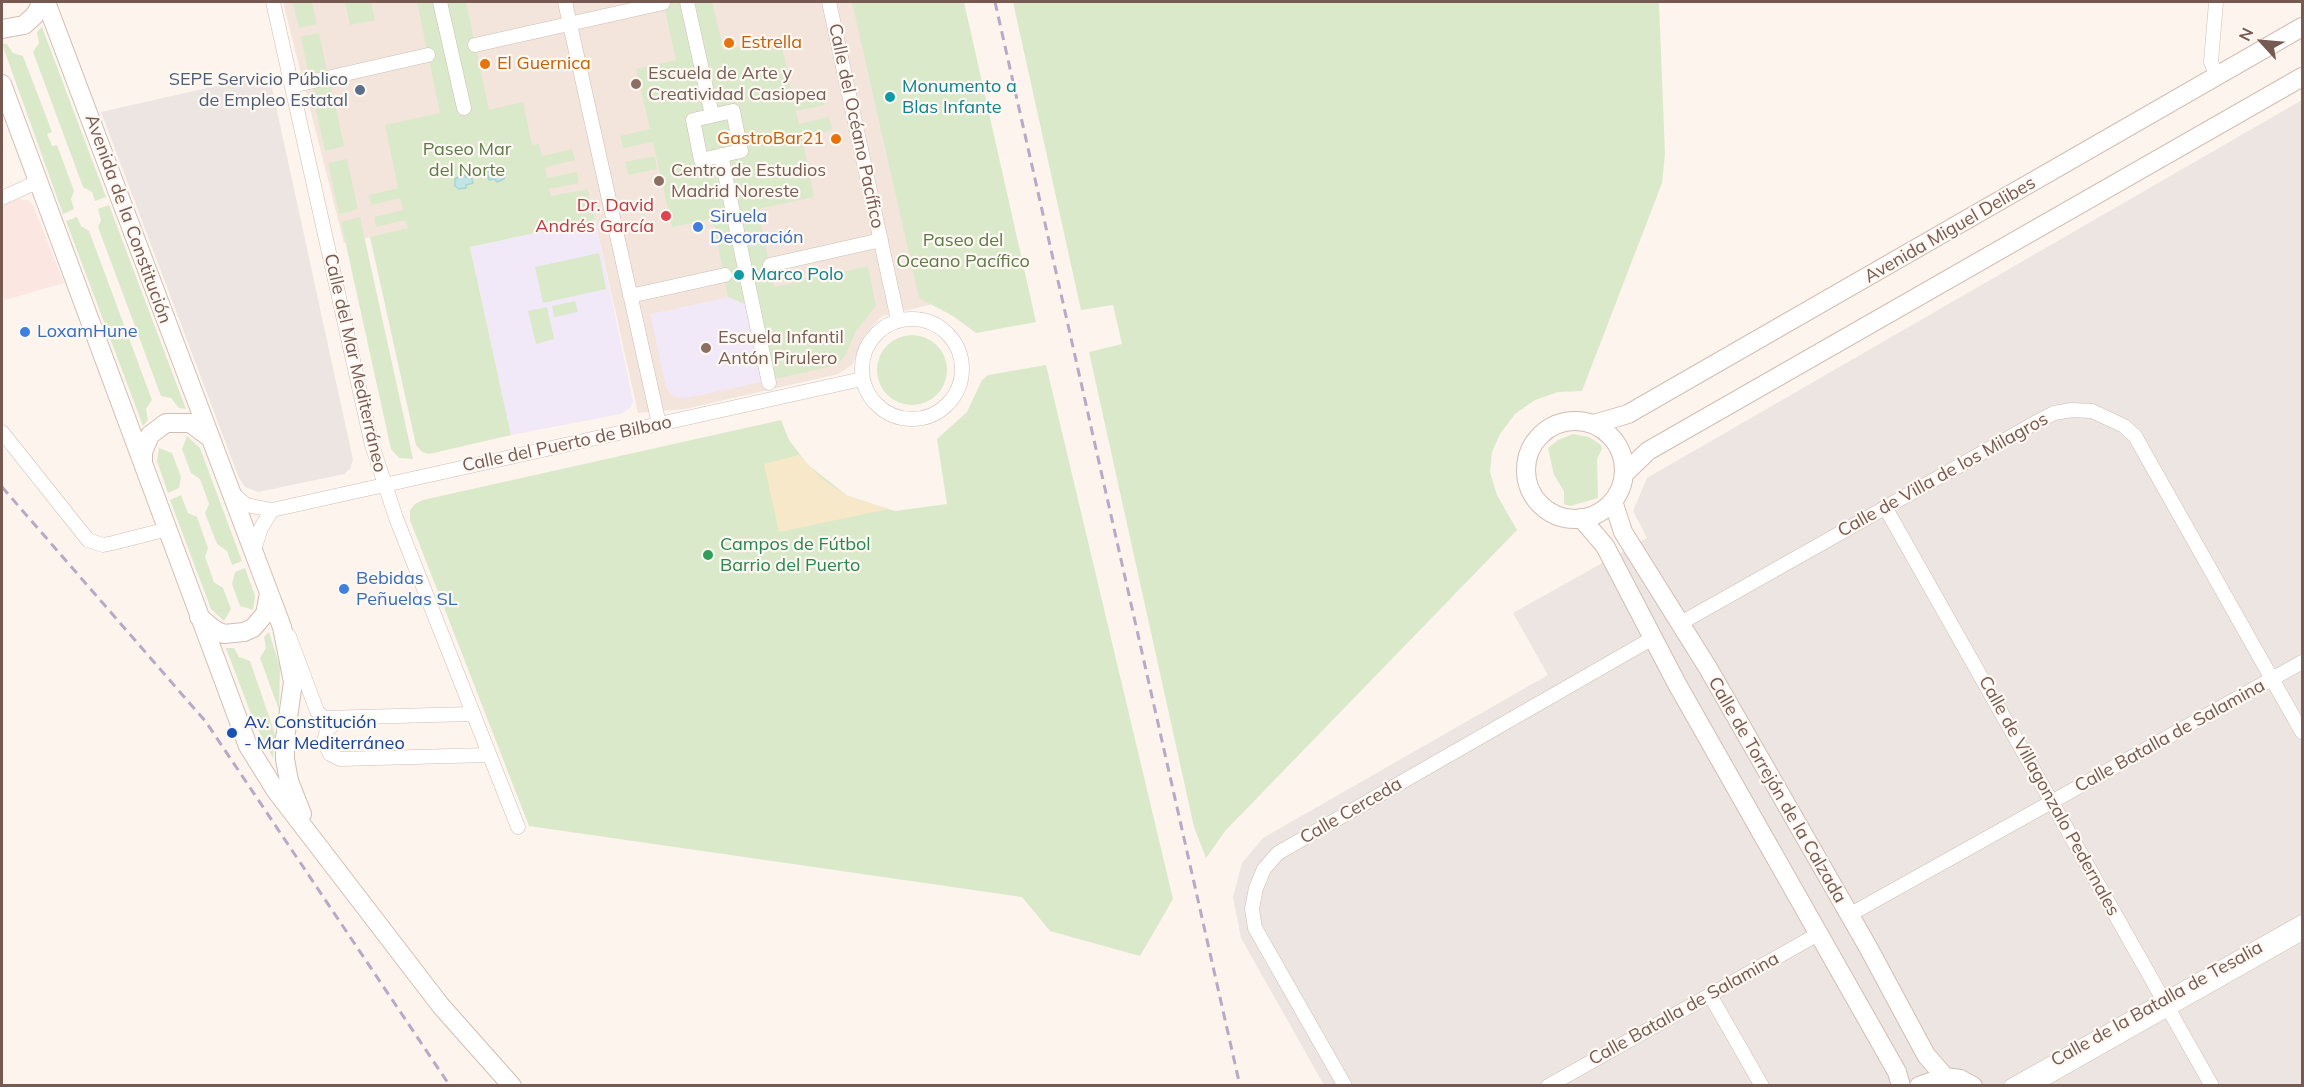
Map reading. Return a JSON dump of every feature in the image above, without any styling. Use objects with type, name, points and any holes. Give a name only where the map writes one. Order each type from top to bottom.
[{"type":"main road","name":"Avenida de la Constitución","points":[[2,29],[24,25],[44,2]]},
{"type":"main road","name":"Avenida de la Constitución","points":[[44,2],[282,627],[293,676],[285,739],[287,771],[300,810],[315,839]]},
{"type":"main road","name":"Avenida Miguel Delibes","points":[[1594,424],[1628,414],[2302,27]]},
{"type":"main road","points":[[1624,474],[1622,456],[1614,439],[1594,424],[1579,421],[1562,422],[1542,435],[1528,455],[1526,471],[1529,487],[1537,501],[1550,511],[1564,517],[1581,518],[1599,513],[1613,501],[1624,474],[1648,452],[2302,77]]},
{"type":"main road","points":[[2,84],[248,746],[276,791],[441,1006],[512,1086]]},
{"type":"main road","points":[[143,462],[143,452],[150,435],[166,423],[190,423],[209,437]]},
{"type":"main road","name":"Calle de Torrejón de la Calzada","points":[[1613,501],[1623,532],[1707,668],[1849,915],[1926,1055],[1945,1077]]},
{"type":"main road","name":"Calle de Torrejón de la Calzada","points":[[1581,518],[1605,546],[1653,638],[1897,1072],[1901,1086]]},
{"type":"main road","points":[[199,617],[224,634],[244,632],[253,628],[265,614],[269,594]]},
{"type":"main road","points":[[1919,1086],[1945,1077],[1960,1079],[1973,1086]]},
{"type":"street","name":"Calle del Mar Mediterráneo","points":[[273,2],[372,445],[384,485],[471,714],[518,827]]},
{"type":"street","points":[[440,2],[464,108]]},
{"type":"street","points":[[565,2],[659,424]]},
{"type":"street","points":[[687,2],[712,115]]},
{"type":"street","name":"Calle del Océano Pacífico","points":[[829,2],[898,320]]},
{"type":"street","points":[[2216,2],[2211,62],[2217,77]]},
{"type":"street","points":[[475,45],[663,3]]},
{"type":"street","points":[[292,86],[428,55]]},
{"type":"street","points":[[733,111],[741,151],[721,155],[701,159],[693,120],[733,111]]},
{"type":"street","points":[[721,155],[769,383]]},
{"type":"street","points":[[2,198],[37,182]]},
{"type":"street","points":[[770,265],[881,240]]},
{"type":"street","points":[[630,296],[724,275]]},
{"type":"street","points":[[910,318],[932,323],[950,337],[961,357],[961,380],[951,400],[933,414],[922,418],[903,418],[877,405],[862,380],[862,360],[869,343],[882,329],[898,320],[910,318]]},
{"type":"street","name":"Calle del Puerto de Bilbao","points":[[229,491],[246,505],[272,510],[862,380]]},
{"type":"street","name":"Calle de Villa de los Milagros","points":[[1680,624],[2054,413],[2072,410],[2092,411],[2124,426],[2138,442],[2302,732]]},
{"type":"street","points":[[2,432],[88,540],[103,544],[113,543],[168,529]]},
{"type":"street","name":"Calle de Villagonzalo Pedernales","points":[[1885,507],[2212,1086]]},
{"type":"street","points":[[253,554],[261,528],[272,510]]},
{"type":"street","points":[[282,627],[297,652],[318,713],[325,719],[471,714]]},
{"type":"street","name":"Calle Cerceda","points":[[1345,1086],[1256,928],[1251,909],[1264,869],[1278,853],[1653,638]]},
{"type":"street","name":"Calle Batalla de Salamina","points":[[1849,915],[2302,662]]},
{"type":"street","points":[[339,719],[327,730],[324,741],[328,752],[337,759],[488,755]]},
{"type":"street","name":"Calle de la Batalla de Tesalia","points":[[2032,1086],[2302,922]]},
{"type":"street","name":"Calle Batalla de Salamina","points":[[1548,1086],[1820,933]]},
{"type":"street","name":"Calle de la Batalla de Tesalia","points":[[2011,1086],[2302,933]]},
{"type":"street","points":[[1710,995],[1762,1086]]},
{"type":"shaded area","points":[[283,2],[894,2],[959,298],[882,316],[865,334],[852,365],[838,374],[685,409],[638,413],[588,189],[344,243]]},
{"type":"shaded area","points":[[269,74],[353,460],[350,469],[344,474],[258,492],[245,487],[239,478],[101,112]]},
{"type":"shaded area","points":[[2302,100],[2302,1085],[1324,1085],[1241,938],[1233,897],[1242,863],[1263,838],[1548,675],[1513,613],[1647,538],[1633,511],[1647,478]]},
{"type":"shaded area","points":[[19,199],[28,200],[33,205],[64,283],[5,300],[2,292],[2,206]]},
{"type":"shaded area","points":[[595,220],[633,401],[631,407],[621,414],[511,435],[470,247]]},
{"type":"shaded area","name":"Escuela Infantil Antón Pirulero","points":[[729,297],[745,303],[762,382],[686,398],[673,396],[666,387],[650,314]]},
{"type":"green space","points":[[312,2],[317,24],[299,28],[293,3]]},
{"type":"green space","points":[[345,2],[371,2],[375,20],[350,25]]},
{"type":"green space","name":"Paseo Mar del Norte","points":[[417,2],[466,2],[489,110],[523,102],[532,145],[539,144],[542,156],[572,149],[575,160],[545,167],[547,178],[577,172],[579,183],[549,189],[551,196],[588,189],[595,220],[470,247],[511,435],[429,454],[422,452],[416,445],[370,237],[408,228],[405,220],[376,227],[374,217],[403,210],[400,198],[371,205],[369,195],[398,188],[385,125],[440,113]]},
{"type":"green space","points":[[663,2],[712,2],[724,50],[780,37],[793,98],[822,92],[825,105],[796,111],[799,124],[829,117],[832,130],[802,137],[814,197],[758,209],[774,287],[868,266],[876,306],[856,331],[845,356],[837,365],[762,382],[745,304],[728,297],[713,219],[672,227],[653,142],[623,148],[620,136],[650,129],[636,69],[676,60]]},
{"type":"green space","name":"Paseo del Oceano Pacífico","points":[[852,2],[964,2],[1036,322],[976,333],[953,316],[919,298]]},
{"type":"green space","points":[[1013,2],[1659,2],[1665,154],[1662,183],[1582,391],[1558,392],[1535,400],[1515,414],[1500,434],[1492,452],[1490,472],[1497,495],[1517,530],[1226,830],[1206,858],[1194,827],[1089,352],[1122,344],[1113,305],[1081,310]]},
{"type":"green space","points":[[42,27],[106,197],[95,201],[92,192],[83,187],[33,52],[39,43],[37,32]]},
{"type":"green space","points":[[319,33],[327,70],[311,74],[308,71],[301,37]]},
{"type":"green space","points":[[2,44],[7,44],[13,53],[23,56],[52,132],[47,134],[52,146],[57,145],[74,191],[71,199],[74,209],[63,214]]},
{"type":"green space","points":[[331,85],[344,146],[325,151],[312,92],[314,89]]},
{"type":"green space","points":[[655,156],[657,169],[628,175],[625,162]]},
{"type":"green space","points":[[347,159],[358,209],[339,214],[328,163]]},
{"type":"green space","points":[[109,205],[186,409],[179,408],[171,398],[161,396],[98,227],[101,220],[98,209]]},
{"type":"green space","points":[[77,217],[81,226],[89,231],[152,400],[146,409],[148,420],[143,426],[66,221]]},
{"type":"green space","points":[[360,217],[413,459],[399,458],[391,449],[341,222]]},
{"type":"green space","points":[[599,253],[606,289],[543,303],[535,267]]},
{"type":"green space","points":[[575,301],[578,312],[554,317],[552,306]]},
{"type":"green space","points":[[547,307],[554,339],[536,344],[528,311]]},
{"type":"green space","points":[[912,335],[925,338],[937,345],[944,357],[947,370],[944,383],[937,395],[925,402],[912,405],[899,402],[887,395],[880,383],[877,370],[880,357],[887,345],[899,338]]},
{"type":"green space","points":[[1046,365],[1173,899],[1140,956],[1050,931],[1022,897],[529,826],[410,520],[410,510],[415,504],[423,500],[781,420],[789,440],[808,465],[848,496],[895,511],[947,504],[937,439],[967,412],[982,380],[988,375]]},
{"type":"green space","points":[[1573,434],[1589,437],[1601,445],[1602,449],[1597,459],[1598,498],[1570,506],[1564,504],[1564,491],[1554,475],[1548,448],[1558,440]]},
{"type":"green space","points":[[187,436],[200,448],[242,561],[232,565],[227,551],[217,544],[205,513],[209,504],[200,479],[191,473],[182,449]]},
{"type":"green space","points":[[159,448],[172,453],[181,477],[179,488],[168,493],[157,461]]},
{"type":"green space","points":[[181,495],[188,513],[197,517],[208,548],[205,557],[214,582],[223,588],[231,609],[224,621],[211,609],[170,500]]},
{"type":"green space","points":[[245,568],[255,596],[253,610],[240,606],[232,584],[235,572]]},
{"type":"green space","points":[[269,632],[280,667],[279,710],[260,658],[266,648],[264,637]]},
{"type":"green space","points":[[226,648],[234,648],[239,657],[250,661],[275,734],[273,758],[254,722]]},
{"type":"sand","points":[[799,455],[821,478],[848,496],[888,509],[779,532],[764,464]]},
{"type":"water","points":[[501,166],[506,173],[504,179],[497,182],[495,179],[489,180],[487,172],[493,171],[494,167]]},
{"type":"water","points":[[463,174],[466,177],[471,176],[473,183],[466,185],[466,188],[459,189],[455,186],[455,179]]},
{"type":"railway","points":[[995,2],[1240,1086]]},
{"type":"railway","points":[[2,487],[206,722],[450,1086]]},
{"type":"place","name":"Estrella","points":[[729,43]]},
{"type":"place","name":"El Guernica","points":[[485,64]]},
{"type":"place","name":"Escuela de Arte y Creatividad Casiopea","points":[[636,84]]},
{"type":"place","name":"SEPE Servicio Público de Empleo Estatal","points":[[360,90]]},
{"type":"place","name":"Monumento a Blas Infante","points":[[890,97]]},
{"type":"place","name":"GastroBar21","points":[[836,139]]},
{"type":"place","name":"Centro de Estudios Madrid Noreste","points":[[659,181]]},
{"type":"place","name":"Dr. David Andrés García","points":[[666,216]]},
{"type":"place","name":"Siruela Decoración","points":[[698,227]]},
{"type":"place","name":"Marco Polo","points":[[739,275]]},
{"type":"place","name":"LoxamHune","points":[[25,332]]},
{"type":"place","name":"Escuela Infantil Antón Pirulero","points":[[706,348]]},
{"type":"place","name":"Campos de Fútbol Barrio del Puerto","points":[[708,555]]},
{"type":"place","name":"Bebidas Peñuelas SL","points":[[344,589]]},
{"type":"place","name":"Av. Constitución - Mar Mediterráneo","points":[[232,733]]}]
